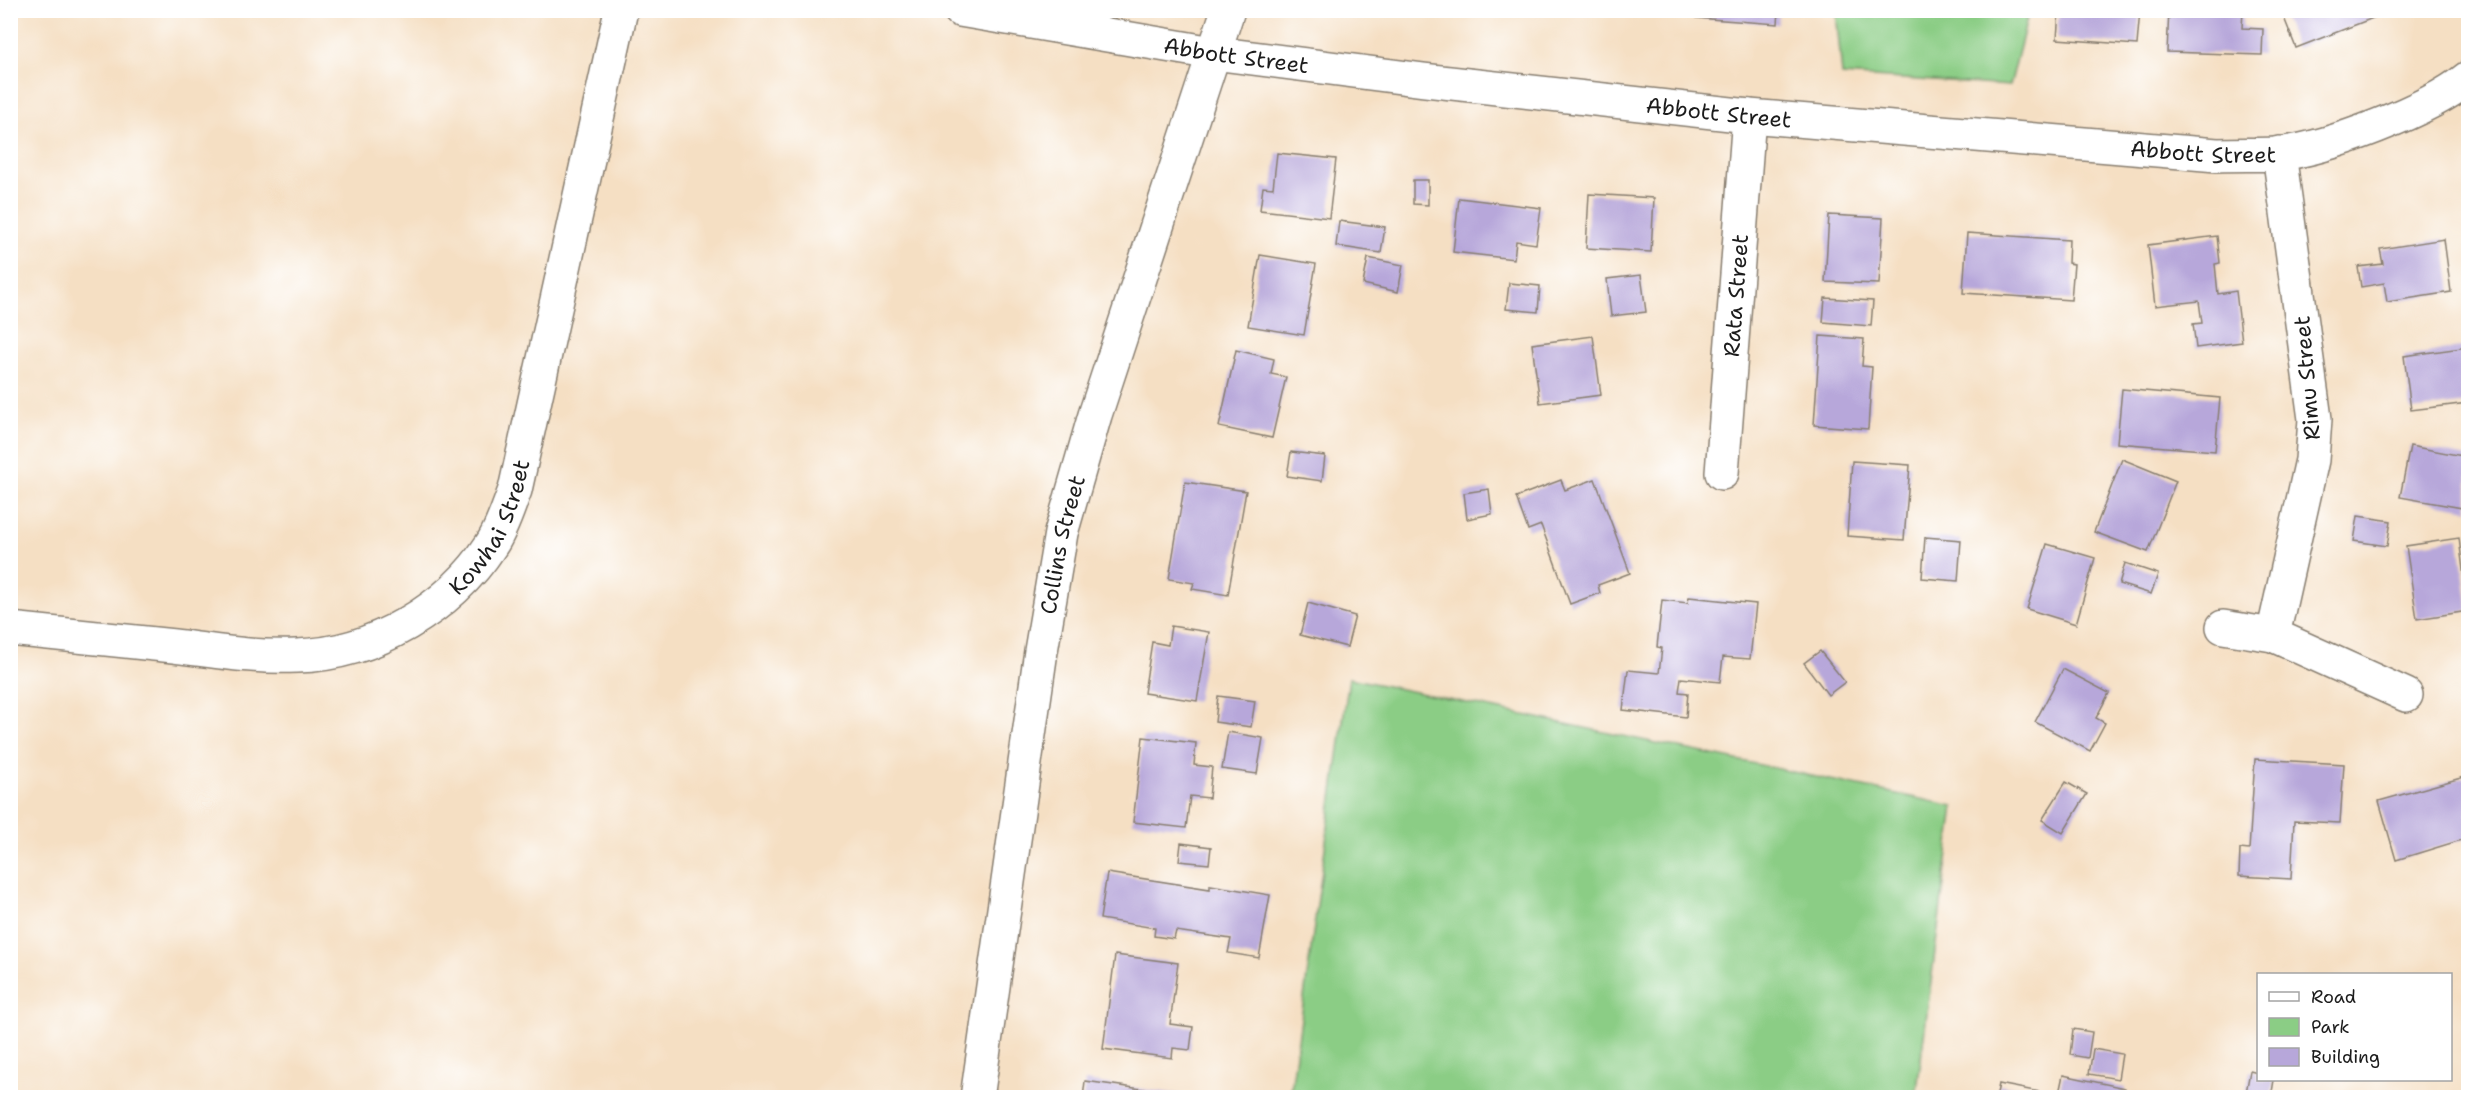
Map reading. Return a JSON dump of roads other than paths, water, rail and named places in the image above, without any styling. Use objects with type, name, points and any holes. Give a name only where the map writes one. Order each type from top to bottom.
[{"type":"street","name":"Kowhai Street","points":[[10,629],[248,654],[298,657],[347,648],[391,633],[426,612],[456,588],[492,544],[515,490],[621,10]]},
{"type":"street","name":"Abbott Street","points":[[960,10],[1213,53],[1424,80],[1749,116],[2217,155],[2278,153],[2333,142],[2389,120],[2457,87],[2469,78]]},
{"type":"street","name":"Collins Street","points":[[977,1098],[1041,651],[1061,533],[1095,415],[1228,10]]},
{"type":"street","name":"Rata Street","points":[[1722,473],[1749,116]]},
{"type":"street","name":"Rimu Street","points":[[2273,635],[2312,460],[2315,419],[2278,153]]},
{"type":"street","points":[[2223,627],[2273,635],[2406,695]]}]
